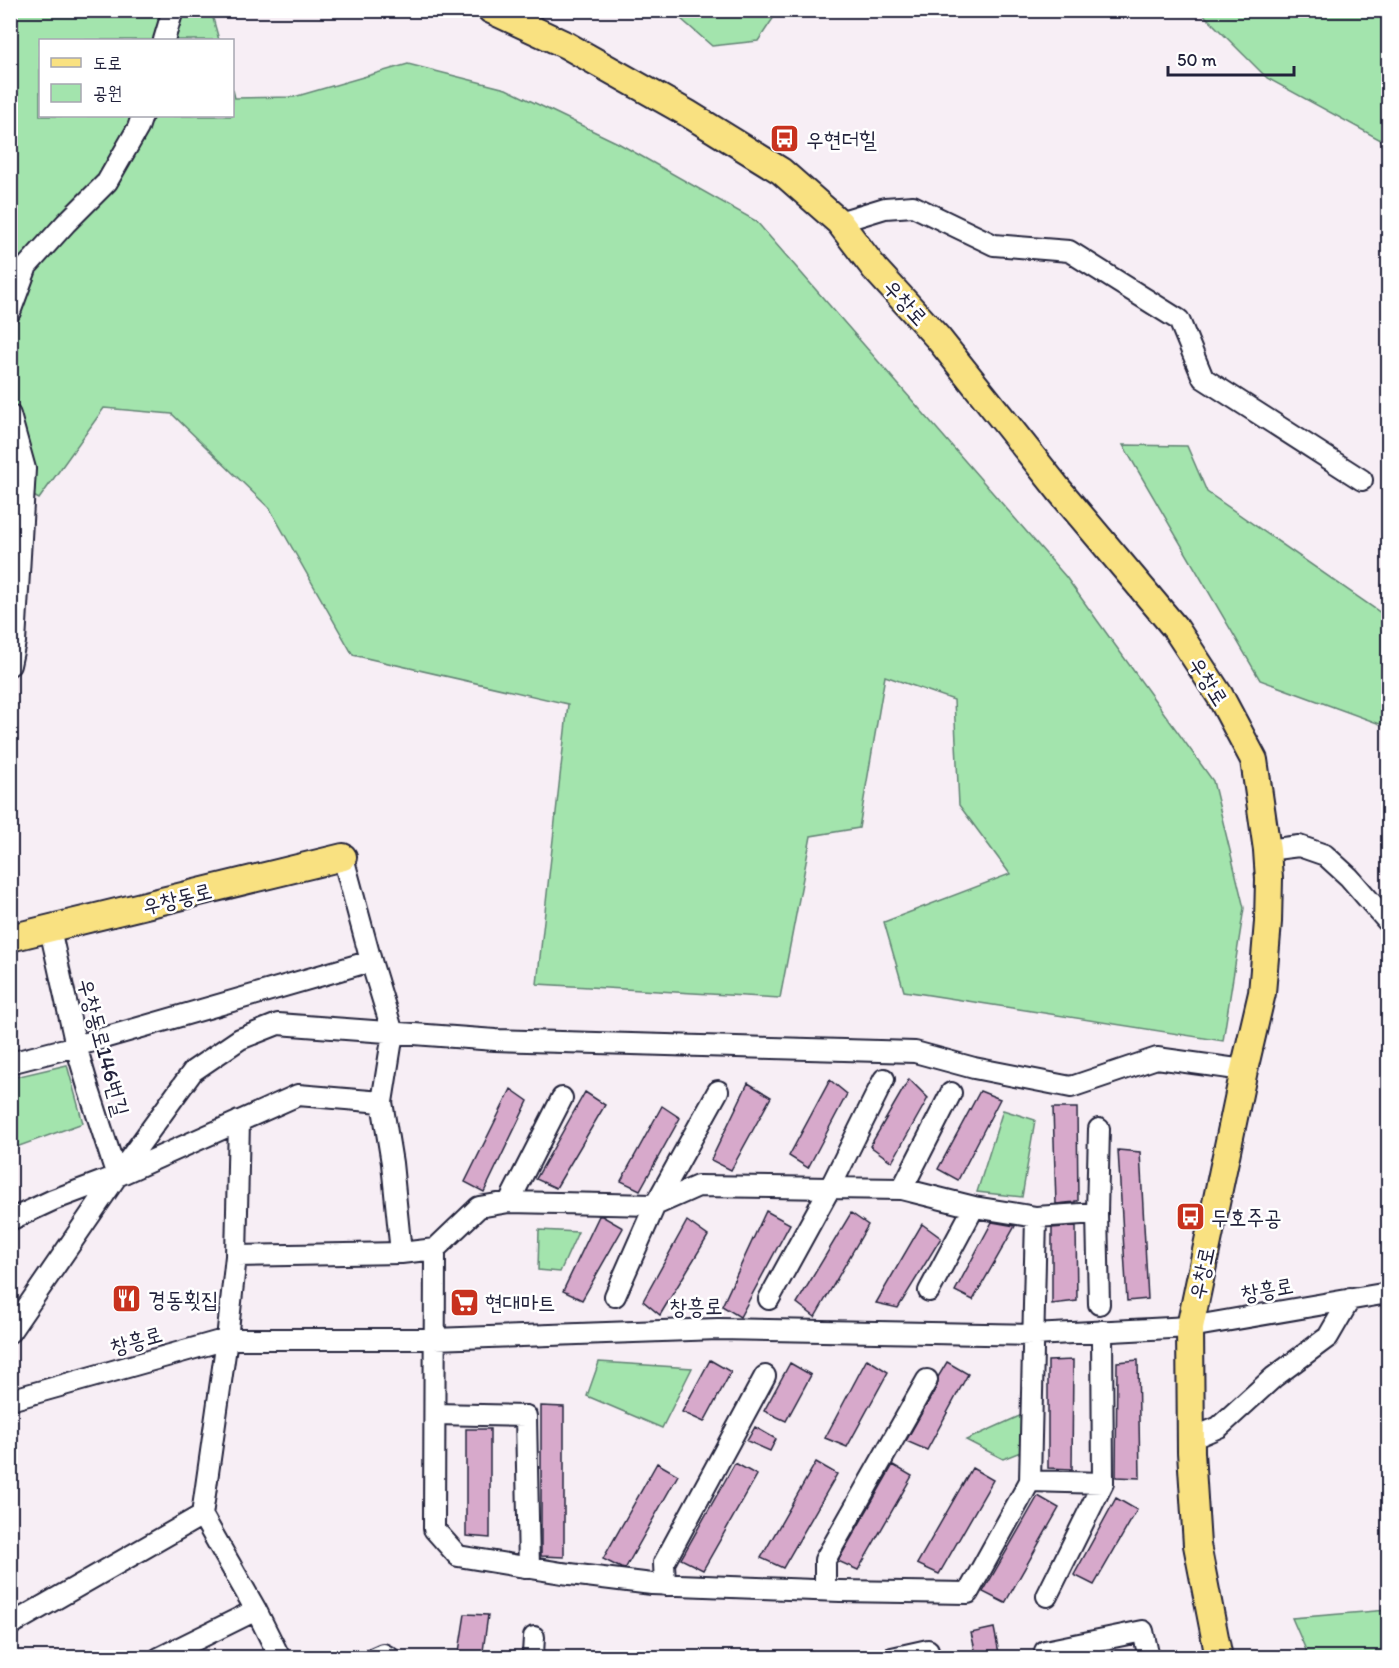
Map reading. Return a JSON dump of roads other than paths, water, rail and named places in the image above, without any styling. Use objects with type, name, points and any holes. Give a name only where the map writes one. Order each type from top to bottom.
[{"type":"main road","name":"우창로","points":[[491,10],[566,45],[687,113],[781,171],[839,222],[875,269],[938,338],[1059,490],[1176,629],[1220,696],[1254,760],[1267,850],[1268,922],[1262,993],[1190,1327],[1191,1439],[1197,1545],[1219,1658]]},
{"type":"main road","name":"우창동로","points":[[10,938],[343,857]]},
{"type":"street","points":[[164,39],[173,10]]},
{"type":"street","points":[[10,312],[27,266],[107,182],[138,128],[142,117]]},
{"type":"street","points":[[839,222],[885,208],[913,206],[994,245],[1069,251],[1179,320],[1203,378],[1362,480]]},
{"type":"street","points":[[10,415],[25,469],[15,642],[10,665]]},
{"type":"street","points":[[1267,850],[1299,846],[1325,855],[1389,922]]},
{"type":"street","points":[[343,857],[393,1033],[382,1102],[392,1163],[401,1253]]},
{"type":"street","name":"우창동로146번길","points":[[50,929],[76,1046],[117,1176]]},
{"type":"street","points":[[10,1063],[371,961]]},
{"type":"street","points":[[10,1332],[117,1176],[193,1071],[240,1039],[278,1024],[495,1040],[915,1052],[974,1068],[1071,1087],[1157,1058],[1244,1070]]},
{"type":"street","points":[[769,1299],[830,1188],[884,1079]]},
{"type":"street","points":[[615,1296],[655,1205],[718,1091]]},
{"type":"street","points":[[902,1189],[951,1093]]},
{"type":"street","points":[[10,1220],[53,1200],[117,1176],[298,1095],[382,1102]]},
{"type":"street","points":[[509,1202],[562,1098]]},
{"type":"street","points":[[239,1121],[236,1256],[227,1339],[202,1515],[256,1610],[280,1658]]},
{"type":"street","points":[[1099,1129],[1097,1213],[1099,1304]]},
{"type":"street","points":[[236,1256],[401,1253],[435,1250],[479,1207],[509,1202],[655,1205],[698,1186],[902,1189],[974,1207],[1036,1217],[1097,1213]]},
{"type":"street","points":[[929,1291],[974,1207]]},
{"type":"street","points":[[435,1250],[434,1529],[458,1556],[562,1573],[665,1585],[968,1593],[1030,1481],[1036,1217]]},
{"type":"street","name":"창흥로","points":[[10,1400],[227,1339],[434,1340],[718,1329],[1033,1335],[1190,1327],[1389,1293]]},
{"type":"street","points":[[1191,1439],[1219,1427],[1274,1377],[1328,1337],[1350,1299]]},
{"type":"street","points":[[1047,1596],[1103,1483],[1102,1331]]},
{"type":"street","points":[[665,1585],[664,1563],[765,1376]]},
{"type":"street","points":[[825,1590],[825,1560],[927,1380]]},
{"type":"street","points":[[435,1414],[526,1416],[529,1568]]},
{"type":"street","points":[[1030,1481],[1103,1483]]},
{"type":"street","points":[[10,1625],[202,1515]]},
{"type":"street","points":[[159,1658],[256,1610]]},
{"type":"street","points":[[1047,1658],[1045,1651],[1143,1631],[1149,1658]]},
{"type":"street","points":[[534,1636],[533,1654],[535,1658]]},
{"type":"street","points":[[892,1658],[928,1650],[930,1658]]},
{"type":"street","points":[[374,1658],[383,1653],[390,1658]]},
{"type":"place","name":"우현더힐","points":[[785,139]]},
{"type":"place","name":"두호주공","points":[[1190,1217]]},
{"type":"place","name":"경동횟집","points":[[127,1299]]},
{"type":"place","name":"현대마트","points":[[464,1302]]}]
